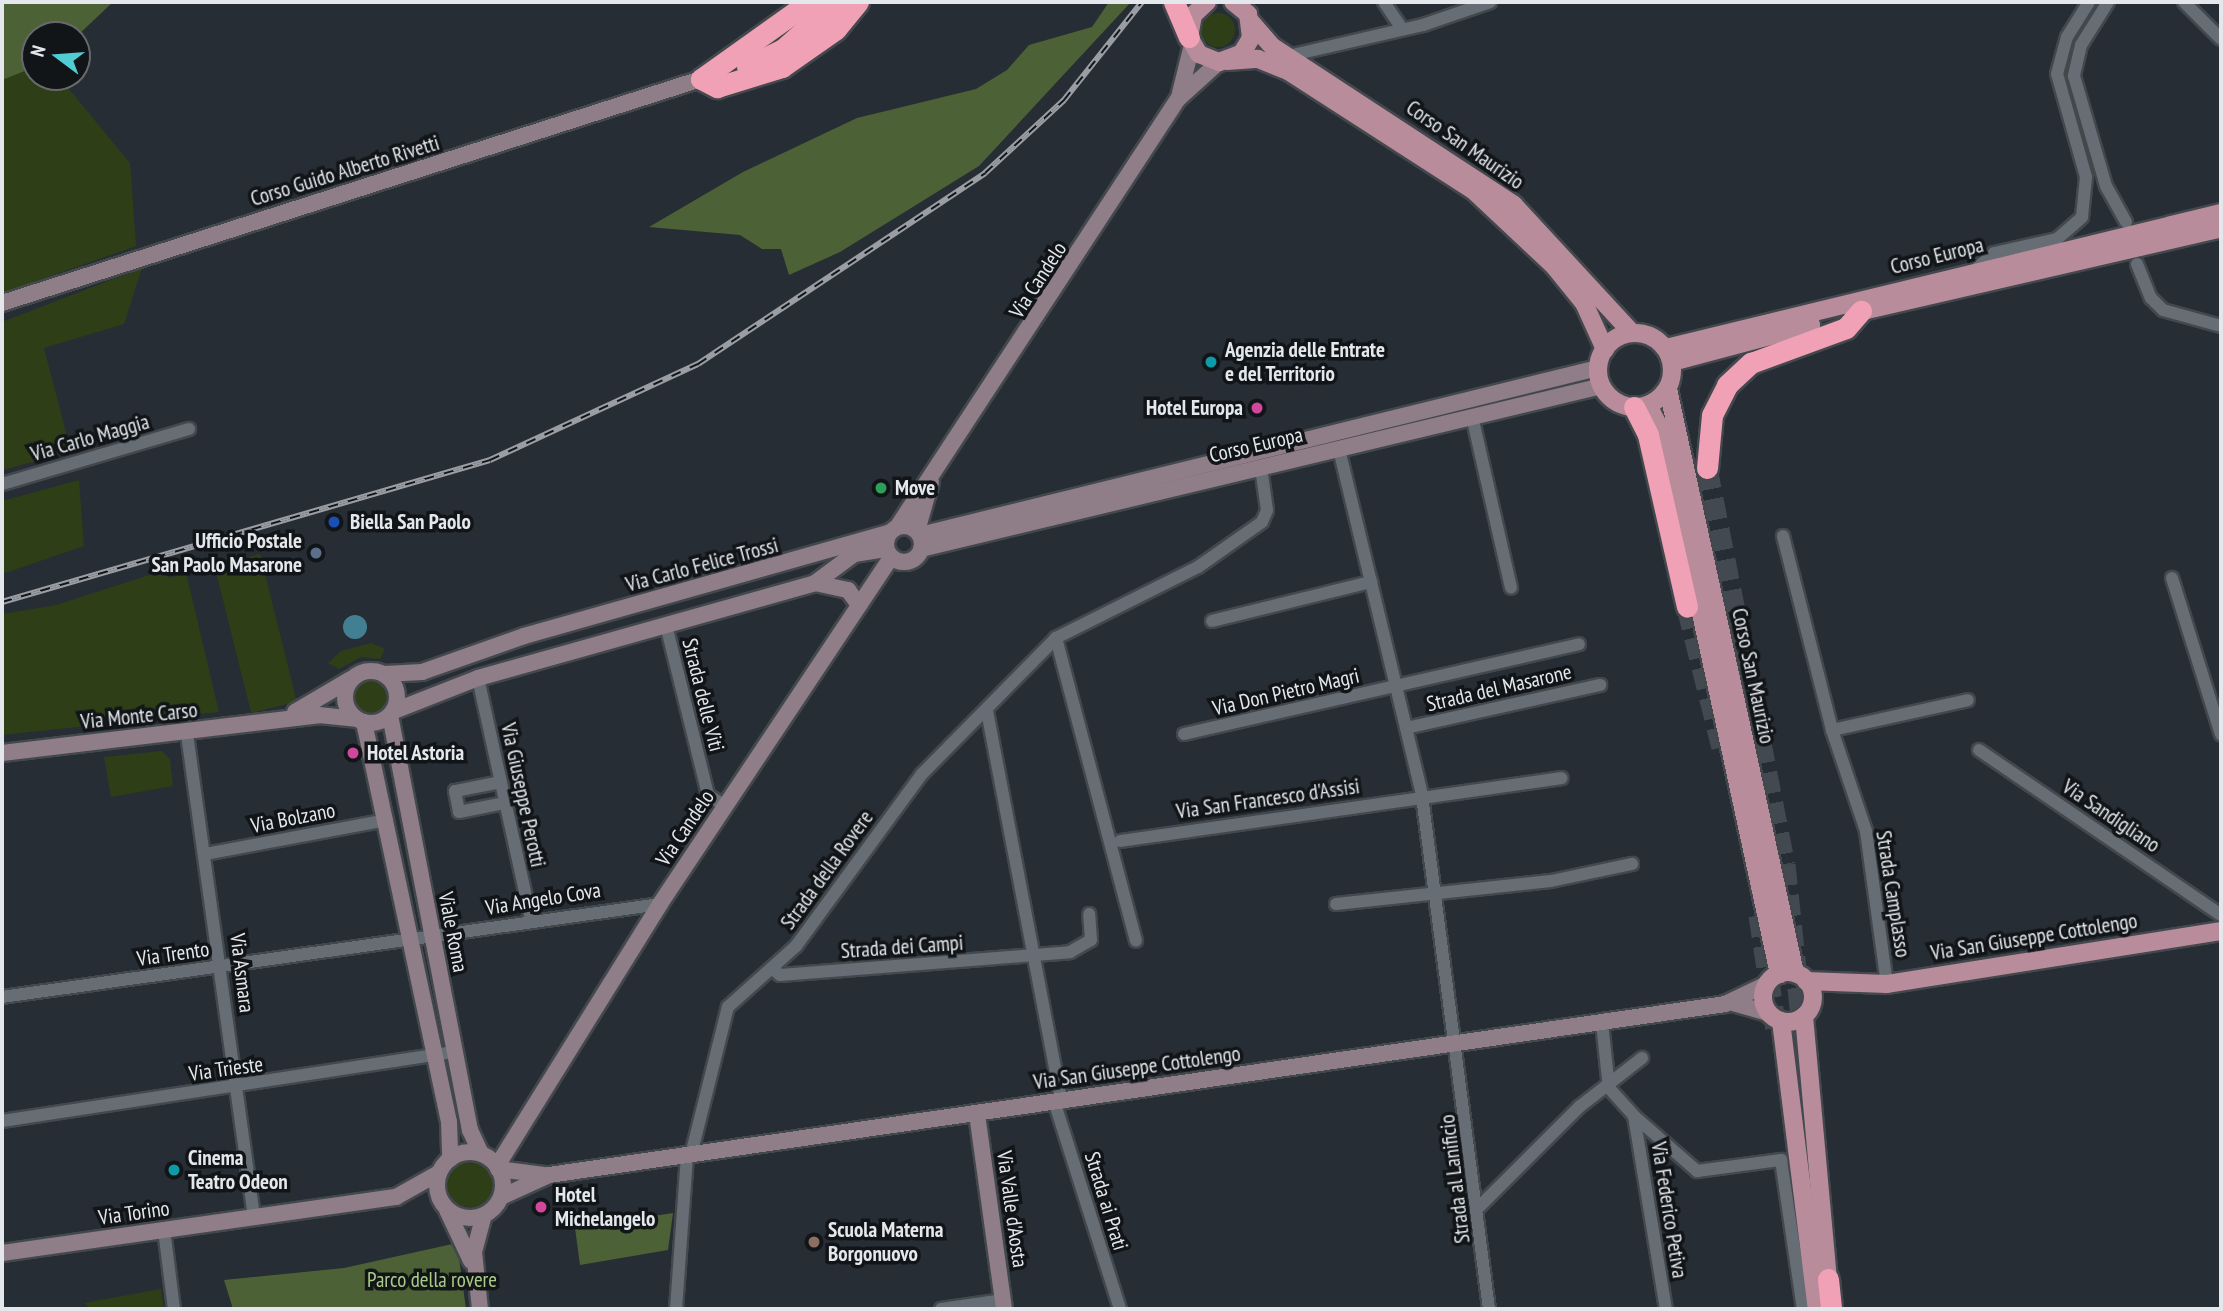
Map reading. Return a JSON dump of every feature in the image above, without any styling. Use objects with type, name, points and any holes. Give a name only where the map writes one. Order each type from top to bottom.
[{"type":"highway","points":[[701,79],[809,2]]},
{"type":"highway","points":[[701,79],[783,49],[836,2]]},
{"type":"highway","points":[[701,79],[717,87],[782,67],[836,29],[858,2]]},
{"type":"highway","points":[[1174,2],[1191,41]]},
{"type":"highway","points":[[1707,468],[1712,415],[1727,385],[1751,363],[1846,328],[1861,311]]},
{"type":"highway","points":[[1641,406],[1687,607]]},
{"type":"highway","points":[[1828,1279],[1831,1309]]},
{"type":"main road","points":[[1207,2],[1193,15],[1191,41],[1223,62],[1247,46],[1250,21]]},
{"type":"main road","name":"Corso San Maurizio","points":[[1233,2],[1262,39],[1514,205],[1632,333]]},
{"type":"main road","name":"Corso San Maurizio","points":[[1223,62],[1258,59],[1288,71],[1474,191],[1555,266],[1584,303],[1605,349]]},
{"type":"main road","name":"Corso Europa","points":[[1669,355],[1978,267],[2221,213]]},
{"type":"main road","name":"Corso Europa","points":[[1669,355],[2221,228]]},
{"type":"main road","points":[[1632,333],[1669,355],[1668,389],[1641,406],[1615,401],[1602,386],[1598,368],[1605,349],[1632,333]]},
{"type":"main road","name":"Corso San Maurizio","points":[[1668,389],[1787,978]]},
{"type":"main road","name":"Corso San Maurizio","points":[[1641,406],[1662,433],[1787,978]]},
{"type":"main road","name":"Via San Giuseppe Cottolengo","points":[[1787,978],[1854,987],[1887,984],[2221,931]]},
{"type":"main road","points":[[1787,978],[1808,1011],[1828,1279]]},
{"type":"main road","points":[[1787,978],[1774,1017],[1817,1309]]},
{"type":"main road","name":"Via San Giuseppe Cottolengo","points":[[1774,1017],[1808,1011],[1854,987]]},
{"type":"street","points":[[1250,21],[1253,2]]},
{"type":"street","points":[[1384,2],[1401,27]]},
{"type":"street","points":[[1288,56],[1490,2]]},
{"type":"street","points":[[1978,267],[1994,253],[2057,239],[2082,217],[2087,184],[2057,74],[2067,37],[2089,2]]},
{"type":"street","points":[[2108,2],[2081,45],[2074,76],[2106,186],[2126,222]]},
{"type":"street","points":[[2185,2],[2221,39]]},
{"type":"street","name":"Via Candelo","points":[[1178,99],[1191,41]]},
{"type":"street","name":"Via Candelo","points":[[491,1161],[519,1125],[660,904],[859,605],[891,541],[931,490],[1178,99],[1223,62]]},
{"type":"street","name":"Corso Guido Alberto Rivetti","points":[[2,303],[701,79]]},
{"type":"street","points":[[2137,264],[2163,310],[2221,326]]},
{"type":"street","name":"Corso Europa","points":[[919,538],[956,526],[1598,368]]},
{"type":"street","name":"Corso Europa","points":[[919,538],[1261,468],[1602,386]]},
{"type":"street","points":[[1472,416],[1511,588]]},
{"type":"street","name":"Via Carlo Maggia","points":[[2,484],[189,429]]},
{"type":"street","name":"Strada del Masarone","points":[[1339,449],[1422,796],[1458,1044]]},
{"type":"street","name":"Strada della Rovere","points":[[676,1309],[689,1155],[728,1007],[773,969],[922,774],[1056,638],[1198,567],[1262,522],[1267,510],[1261,468]]},
{"type":"street","name":"Via Candelo","points":[[919,538],[931,490]]},
{"type":"street","points":[[931,490],[956,526]]},
{"type":"street","name":"Strada Camplasso","points":[[1783,536],[1832,730],[1866,831],[1887,984]]},
{"type":"street","points":[[392,713],[397,691],[385,674],[369,671],[354,677],[345,698],[360,720],[392,713],[478,678],[815,583],[854,554],[891,541],[919,538],[911,561],[891,541]]},
{"type":"street","name":"Via Carlo Felice Trossi","points":[[385,674],[422,672],[524,636],[891,541]]},
{"type":"street","points":[[2172,578],[2221,734]]},
{"type":"street","points":[[1212,621],[1371,582]]},
{"type":"street","points":[[815,583],[848,590],[859,605]]},
{"type":"street","name":"Strada delle Viti","points":[[666,625],[708,795],[725,806]]},
{"type":"street","points":[[1056,638],[1136,941]]},
{"type":"street","name":"Strada del Masarone","points":[[1396,686],[1579,644]]},
{"type":"street","name":"Via Monte Carso","points":[[280,719],[354,677]]},
{"type":"street","name":"Via Giuseppe Perotti","points":[[478,678],[531,920]]},
{"type":"street","name":"Strada del Masarone","points":[[1406,728],[1600,685]]},
{"type":"street","name":"Via Don Pietro Magri","points":[[1184,734],[1396,686]]},
{"type":"street","points":[[1832,730],[1968,700]]},
{"type":"street","points":[[987,711],[1036,956],[1058,1103]]},
{"type":"street","name":"Viale Roma","points":[[392,713],[470,1130],[491,1161]]},
{"type":"street","name":"Via Monte Carso","points":[[2,753],[187,734],[280,719],[360,720]]},
{"type":"street","name":"Viale Roma","points":[[360,720],[387,820],[435,1056],[450,1159]]},
{"type":"street","name":"Via Asmara","points":[[187,734],[222,967],[254,1218]]},
{"type":"street","name":"Via Sandigliano","points":[[1979,750],[2221,915]]},
{"type":"street","points":[[1422,796],[1562,778]]},
{"type":"street","points":[[501,782],[455,791],[459,812],[505,803]]},
{"type":"street","name":"Via San Francesco d'Assisi","points":[[1120,841],[1422,796]]},
{"type":"street","name":"Via Bolzano","points":[[205,854],[387,820]]},
{"type":"street","points":[[1336,904],[1438,895],[1632,864]]},
{"type":"street","name":"Via Angelo Cova","points":[[432,936],[660,904]]},
{"type":"street","name":"Strada dei Campi","points":[[773,969],[780,975],[1036,956],[1084,949],[1091,940],[1088,914]]},
{"type":"street","name":"Via Trento","points":[[2,997],[432,936]]},
{"type":"street","name":"Via San Giuseppe Cottolengo","points":[[501,1197],[550,1175],[1730,1003],[1787,978]]},
{"type":"street","name":"Via San Giuseppe Cottolengo","points":[[1730,1003],[1774,1017]]},
{"type":"street","points":[[1602,1023],[1609,1088]]},
{"type":"street","name":"Strada al Lanificio","points":[[1458,1044],[1489,1309]]},
{"type":"street","name":"Via Trieste","points":[[2,1121],[236,1088],[454,1052]]},
{"type":"street","points":[[1478,1208],[1579,1107],[1609,1088],[1642,1059]]},
{"type":"street","name":"Via Federico Petiva","points":[[1609,1088],[1634,1116],[1697,1171],[1781,1160],[1803,1309]]},
{"type":"street","name":"Strada ai Prati","points":[[1058,1103],[1120,1309]]},
{"type":"street","name":"Via Valle d'Aosta","points":[[977,1114],[1004,1305]]},
{"type":"street","name":"Via Federico Petiva","points":[[1634,1116],[1666,1309]]},
{"type":"street","points":[[474,1268],[484,1215],[501,1197],[491,1161],[450,1159],[439,1173],[444,1206],[474,1268],[480,1309]]},
{"type":"street","name":"Via San Giuseppe Cottolengo","points":[[491,1161],[550,1175]]},
{"type":"street","name":"Via Torino","points":[[2,1253],[396,1196],[439,1173]]},
{"type":"street","name":"Via Torino","points":[[396,1196],[444,1206]]},
{"type":"street","points":[[444,1206],[465,1218],[484,1215]]},
{"type":"street","points":[[164,1230],[174,1309]]},
{"type":"street","points":[[1828,1279],[1838,1309]]},
{"type":"street","points":[[941,1309],[1004,1305]]},
{"type":"green space","points":[[2,2],[113,2],[91,23],[21,21],[21,73],[2,80]]},
{"type":"green space","points":[[1109,2],[1131,2],[979,166],[840,252],[789,275],[781,249],[762,249],[740,235],[649,227],[743,172],[857,118],[976,89],[1007,70],[1029,45],[1092,27]]},
{"type":"green space","points":[[1218,13],[1230,18],[1235,30],[1230,42],[1218,47],[1206,42],[1201,30],[1206,18]]},
{"type":"green space","points":[[21,73],[21,91],[71,91],[130,163],[136,246],[2,293],[2,80]]},
{"type":"green space","points":[[142,268],[124,324],[44,348],[71,452],[2,470],[2,322]]},
{"type":"green space","points":[[79,480],[84,546],[2,574],[2,501]]},
{"type":"green space","points":[[260,554],[297,701],[251,713],[214,565]]},
{"type":"green space","points":[[165,570],[169,578],[186,573],[219,712],[2,735],[2,614],[56,605]]},
{"type":"green space","points":[[371,643],[385,649],[380,659],[361,657],[339,669],[328,663],[341,651]]},
{"type":"green space","points":[[369,678],[382,683],[387,696],[382,709],[369,714],[356,709],[351,696],[356,683]]},
{"type":"green space","points":[[162,751],[170,759],[173,786],[111,797],[104,757]]},
{"type":"green space","points":[[470,1161],[486,1168],[493,1184],[486,1200],[470,1207],[454,1200],[447,1184],[454,1168]]},
{"type":"green space","points":[[673,1213],[668,1250],[580,1265],[575,1228]]},
{"type":"green space","name":"Parco della rovere","points":[[457,1243],[466,1309],[233,1309],[224,1280],[344,1268]]},
{"type":"green space","points":[[161,1289],[164,1309],[91,1309],[84,1303]]},
{"type":"water","points":[[355,615],[363,619],[367,627],[363,635],[355,639],[347,635],[343,627],[347,619]]},
{"type":"tunnel","points":[[1707,468],[1785,864],[1803,1036]]},
{"type":"tunnel","points":[[1687,607],[1722,747]]},
{"type":"tunnel","points":[[1759,915],[1777,1036]]},
{"type":"railway","points":[[2,602],[490,460],[698,364],[985,173],[1064,100],[1142,2]]},
{"type":"place","name":"Agenzia delle Entrate e del Territorio","points":[[1211,362]]},
{"type":"place","name":"Hotel Europa","points":[[1257,408]]},
{"type":"place","name":"Move","points":[[881,488]]},
{"type":"place","name":"Biella San Paolo","points":[[334,522]]},
{"type":"place","name":"Ufficio Postale San Paolo Masarone","points":[[316,553]]},
{"type":"place","name":"Hotel Astoria","points":[[353,753]]},
{"type":"place","name":"Cinema Teatro Odeon","points":[[174,1170]]},
{"type":"place","name":"Hotel Michelangelo","points":[[541,1207]]},
{"type":"place","name":"Scuola Materna Borgonuovo","points":[[814,1242]]}]
